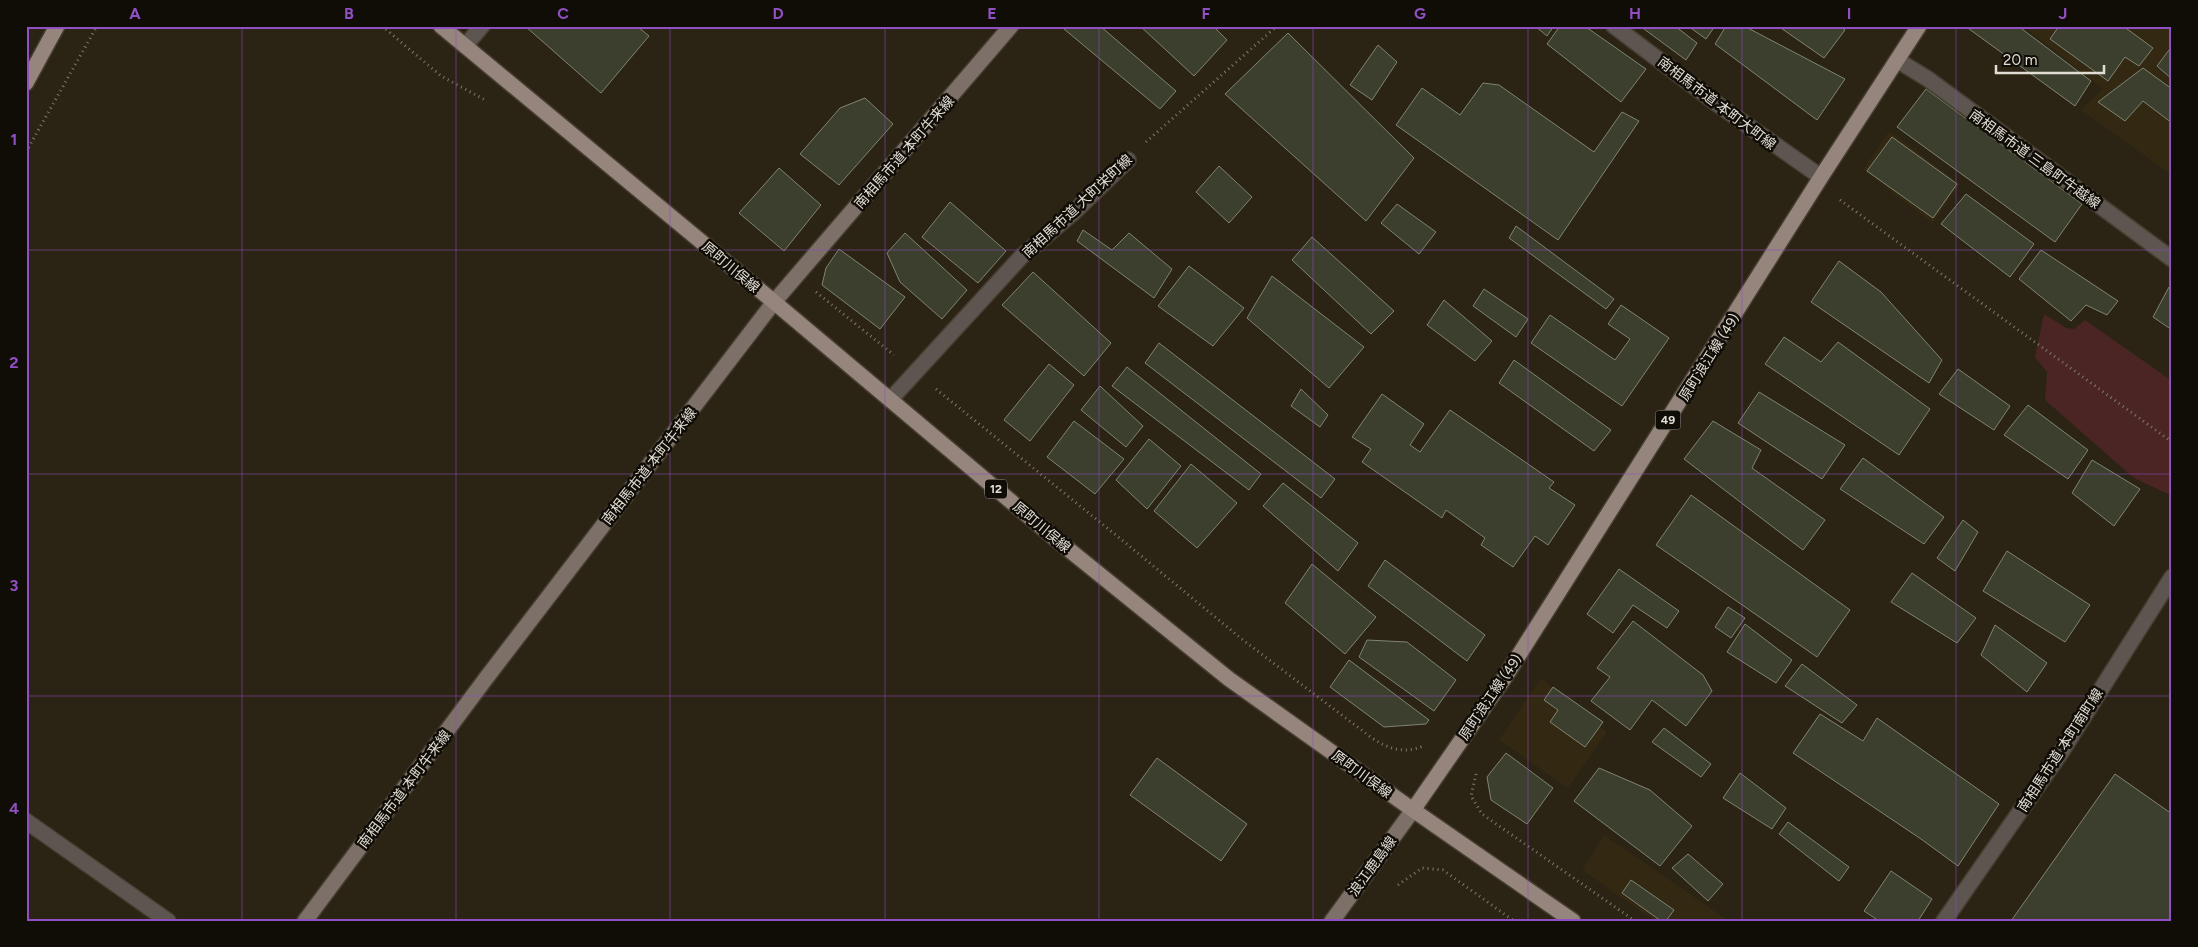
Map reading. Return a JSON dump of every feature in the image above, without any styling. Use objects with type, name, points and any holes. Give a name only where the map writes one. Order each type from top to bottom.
[{"type":"main road","points":[[26,83],[57,26]]},
{"type":"main road","name":"原町川俣線","points":[[441,26],[774,302],[1052,536],[1229,679],[1413,810],[1574,921]]},
{"type":"main road","name":"原町浪江線 (49)","points":[[1413,810],[1505,677],[1821,177],[1919,26]]},
{"type":"street","points":[[465,46],[482,26]]},
{"type":"street","name":"南相馬市道 本町牛来線","points":[[305,921],[487,677],[774,302],[1011,26]]},
{"type":"street","name":"南相馬市道 本町大町線","points":[[1614,26],[1720,106],[1821,177]]},
{"type":"street","name":"南相馬市道 三島町牛越線","points":[[1897,60],[1928,79],[2172,259]]},
{"type":"street","name":"南相馬市道 大町栄町線","points":[[890,400],[1021,257],[1073,214],[1128,160]]},
{"type":"street","name":"南相馬市道 本町南町線","points":[[1944,921],[2062,751],[2172,576]]},
{"type":"street","name":"浪江鹿島線","points":[[1332,921],[1413,810]]},
{"type":"street","points":[[26,821],[168,921]]},
{"type":"path","points":[[26,152],[97,26]]},
{"type":"path","points":[[382,26],[441,76]]},
{"type":"path","name":"南相馬市道 大町栄町線","points":[[1128,160],[1172,118],[1277,26]]},
{"type":"path","points":[[1840,200],[2172,442]]},
{"type":"path","points":[[810,287],[1243,640],[1375,740],[1392,750],[1414,750],[1431,743]]},
{"type":"path","points":[[1476,774],[1471,796],[1482,814],[1635,921]]},
{"type":"path","points":[[1398,885],[1422,868],[1442,870],[1514,921]]},
{"type":"shaded area","points":[[2023,26],[2172,26],[2172,175],[2081,110],[2103,89]]},
{"type":"shaded area","points":[[1889,131],[1960,184],[1933,223],[1863,170]]},
{"type":"shaded area","points":[[2044,314],[2066,328],[2074,329],[2085,320],[2172,381],[2172,496],[2134,478],[2045,400],[2047,372],[2035,357]]},
{"type":"shaded area","points":[[1541,678],[1607,732],[1568,788],[1499,740]]},
{"type":"shaded area","points":[[1604,835],[1729,921],[1655,921],[1582,870]]},
{"type":"building","points":[[525,26],[637,26],[649,36],[601,93]]},
{"type":"building","points":[[1067,26],[1100,26],[1176,91],[1160,109],[1064,29]]},
{"type":"building","points":[[1140,26],[1213,26],[1227,40],[1194,76]]},
{"type":"building","points":[[1535,26],[1554,26],[1547,36]]},
{"type":"building","points":[[1560,26],[1586,27],[1646,69],[1621,102],[1547,44]]},
{"type":"building","points":[[1640,26],[1675,26],[1697,43],[1686,60]]},
{"type":"building","points":[[1688,26],[1715,26],[1706,39]]},
{"type":"building","points":[[1726,26],[1744,26],[1845,79],[1817,120],[1715,44]]},
{"type":"building","points":[[1778,26],[1839,26],[1845,30],[1824,58]]},
{"type":"building","points":[[1965,26],[2018,26],[2091,81],[2075,106]]},
{"type":"building","points":[[2059,26],[2123,26],[2153,48],[2139,66],[2125,57],[2108,81],[2050,39]]},
{"type":"building","points":[[1288,33],[1414,158],[1366,221],[1225,94]]},
{"type":"building","points":[[1378,45],[1397,62],[1372,100],[1350,85]]},
{"type":"building","points":[[2172,46],[2172,79],[2157,66]]},
{"type":"building","points":[[2143,68],[2172,89],[2172,123],[2143,101],[2125,121],[2098,102]]},
{"type":"building","points":[[1483,83],[1499,85],[1594,152],[1622,112],[1639,121],[1558,240],[1396,125],[1422,88],[1460,115]]},
{"type":"building","points":[[1926,89],[2082,204],[2055,242],[1897,127]]},
{"type":"building","points":[[865,98],[893,124],[839,185],[800,154],[840,108]]},
{"type":"building","points":[[1892,137],[1957,184],[1933,218],[1867,171]]},
{"type":"building","points":[[1219,166],[1252,197],[1229,223],[1196,192]]},
{"type":"building","points":[[779,168],[821,205],[784,251],[739,213]]},
{"type":"building","points":[[1966,194],[2034,244],[2010,277],[1941,224]]},
{"type":"building","points":[[950,202],[1006,251],[978,283],[922,237]]},
{"type":"building","points":[[1397,204],[1436,232],[1419,254],[1381,223]]},
{"type":"building","points":[[1516,226],[1614,299],[1606,309],[1509,238]]},
{"type":"building","points":[[1083,230],[1112,250],[1129,233],[1172,269],[1154,298],[1077,241]]},
{"type":"building","points":[[905,233],[967,290],[942,319],[900,282],[887,253]]},
{"type":"building","points":[[1312,237],[1394,311],[1371,334],[1292,260]]},
{"type":"building","points":[[839,249],[905,297],[880,329],[822,285],[826,268]]},
{"type":"building","points":[[2041,250],[2118,301],[2107,315],[2086,305],[2071,321],[2019,279]]},
{"type":"building","points":[[1839,261],[1881,292],[1942,360],[1929,383],[1811,302]]},
{"type":"building","points":[[1189,266],[1244,308],[1213,346],[1158,306]]},
{"type":"building","points":[[1033,272],[1111,343],[1084,376],[1002,305]]},
{"type":"building","points":[[1272,276],[1364,347],[1329,388],[1247,318]]},
{"type":"building","points":[[2169,287],[2172,288],[2172,330],[2153,317]]},
{"type":"building","points":[[1484,289],[1528,319],[1516,337],[1473,306]]},
{"type":"building","points":[[1444,300],[1492,341],[1475,361],[1427,325]]},
{"type":"building","points":[[1621,305],[1669,338],[1622,406],[1531,343],[1550,315],[1615,360],[1630,339],[1608,324]]},
{"type":"building","points":[[1784,337],[1821,362],[1838,342],[1930,409],[1899,455],[1765,364]]},
{"type":"building","points":[[1159,343],[1335,479],[1321,498],[1145,363]]},
{"type":"building","points":[[1514,360],[1611,430],[1594,451],[1499,383]]},
{"type":"building","points":[[1049,364],[1074,385],[1030,441],[1004,420]]},
{"type":"building","points":[[1127,367],[1261,474],[1249,490],[1112,386]]},
{"type":"building","points":[[1958,369],[2010,406],[1994,430],[1939,394]]},
{"type":"building","points":[[1100,386],[1143,426],[1126,447],[1081,410]]},
{"type":"building","points":[[1301,389],[1328,415],[1320,427],[1291,406]]},
{"type":"building","points":[[1759,392],[1845,445],[1822,479],[1738,423]]},
{"type":"building","points":[[1382,394],[1424,424],[1410,445],[1420,452],[1450,410],[1554,482],[1549,488],[1575,505],[1548,545],[1535,536],[1513,567],[1481,545],[1485,538],[1446,510],[1442,518],[1362,462],[1371,449],[1352,437]]},
{"type":"building","points":[[2028,405],[2088,450],[2068,479],[2004,435]]},
{"type":"building","points":[[1074,421],[1124,459],[1095,494],[1047,457]]},
{"type":"building","points":[[1713,421],[1761,450],[1752,468],[1825,520],[1803,550],[1684,459]]},
{"type":"building","points":[[1149,439],[1181,466],[1147,509],[1116,480]]},
{"type":"building","points":[[1863,458],[1944,517],[1924,544],[1840,489]]},
{"type":"building","points":[[2092,460],[2140,489],[2114,526],[2072,493]]},
{"type":"building","points":[[1191,464],[1237,503],[1197,548],[1154,511]]},
{"type":"building","points":[[1283,483],[1358,543],[1338,571],[1263,506]]},
{"type":"building","points":[[1691,495],[1850,610],[1817,657],[1656,545]]},
{"type":"building","points":[[1963,520],[1978,532],[1955,571],[1937,558]]},
{"type":"building","points":[[2007,551],[2090,605],[2065,642],[1983,591]]},
{"type":"building","points":[[1385,560],[1485,635],[1467,661],[1368,586]]},
{"type":"building","points":[[1312,564],[1376,617],[1345,654],[1285,603]]},
{"type":"building","points":[[1619,569],[1679,611],[1667,628],[1633,605],[1613,633],[1587,614]]},
{"type":"building","points":[[1912,573],[1976,618],[1957,643],[1891,602]]},
{"type":"building","points":[[1728,607],[1745,618],[1731,638],[1715,627]]},
{"type":"building","points":[[1633,621],[1703,675],[1712,691],[1686,726],[1652,700],[1630,730],[1591,701],[1610,677],[1597,668]]},
{"type":"building","points":[[1745,624],[1792,660],[1776,683],[1727,652]]},
{"type":"building","points":[[1995,625],[2047,663],[2027,692],[1981,655]]},
{"type":"building","points":[[1367,640],[1407,642],[1456,680],[1434,711],[1359,657]]},
{"type":"building","points":[[1349,660],[1429,720],[1426,724],[1384,727],[1330,687]]},
{"type":"building","points":[[1802,664],[1857,705],[1842,723],[1785,686]]},
{"type":"building","points":[[1553,687],[1603,722],[1585,747],[1550,722],[1558,710],[1544,700]]},
{"type":"building","points":[[1820,714],[1863,741],[1877,718],[1999,804],[1958,866],[1793,753]]},
{"type":"building","points":[[1664,728],[1711,764],[1701,777],[1652,742]]},
{"type":"building","points":[[1506,753],[1553,788],[1527,824],[1491,800],[1487,777]]},
{"type":"building","points":[[1157,758],[1247,824],[1221,861],[1130,795]]},
{"type":"building","points":[[1599,768],[1650,790],[1692,826],[1660,866],[1574,801]]},
{"type":"building","points":[[1740,773],[1786,808],[1772,829],[1723,798]]},
{"type":"building","points":[[2115,774],[2172,814],[2172,921],[2011,921]]},
{"type":"building","points":[[1788,822],[1849,867],[1839,881],[1779,834]]},
{"type":"building","points":[[1688,854],[1723,884],[1708,901],[1672,868]]},
{"type":"building","points":[[1891,871],[1932,899],[1918,921],[1879,921],[1864,911]]},
{"type":"building","points":[[1631,880],[1674,910],[1666,921],[1661,921],[1622,893]]}]
